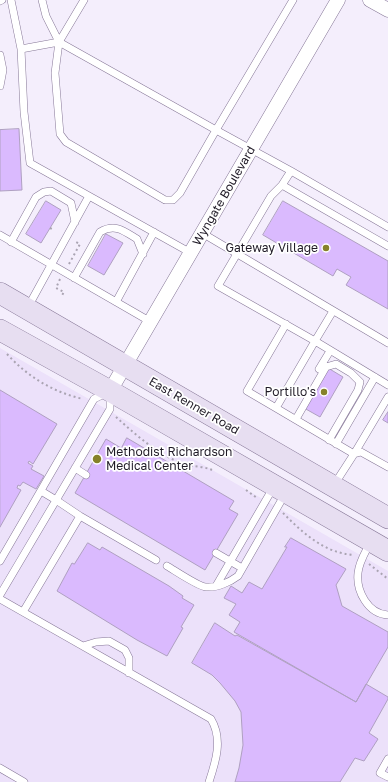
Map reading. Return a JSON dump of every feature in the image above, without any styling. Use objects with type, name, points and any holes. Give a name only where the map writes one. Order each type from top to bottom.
[{"type":"main road","name":"East Renner Road","points":[[0,293],[388,518]]},
{"type":"main road","points":[[0,330],[104,401],[279,497],[377,546]]},
{"type":"main road","points":[[279,497],[320,498],[333,486]]},
{"type":"street","name":"Wyngate Boulevard","points":[[104,401],[338,0]]},
{"type":"street","points":[[370,0],[388,10]]},
{"type":"lane","points":[[11,0],[21,49],[24,112],[30,163],[191,253]]},
{"type":"lane","points":[[42,0],[46,16],[59,42],[291,171],[388,227]]},
{"type":"lane","points":[[84,0],[59,42],[55,73],[60,134],[66,142],[164,200],[173,200],[180,193],[292,0]]},
{"type":"lane","points":[[21,49],[59,42]]},
{"type":"lane","points":[[0,55],[3,70],[0,86]]},
{"type":"lane","points":[[291,171],[282,185],[271,196],[218,286],[286,324],[388,385]]},
{"type":"lane","points":[[282,185],[388,246]]},
{"type":"lane","points":[[11,242],[36,197],[44,192],[51,191],[71,203],[74,222]]},
{"type":"lane","points":[[27,309],[89,196]]},
{"type":"lane","points":[[74,278],[100,232],[107,228],[118,228],[137,239],[143,254]]},
{"type":"lane","points":[[116,302],[154,232]]},
{"type":"lane","points":[[202,234],[388,343]]},
{"type":"lane","points":[[0,235],[151,322]]},
{"type":"lane","points":[[276,408],[333,311]]},
{"type":"lane","points":[[286,324],[247,391],[354,454],[361,452],[388,467]]},
{"type":"lane","points":[[294,418],[330,350]]},
{"type":"lane","points":[[294,418],[326,367],[336,364],[351,372],[360,382],[358,390],[329,440]]},
{"type":"lane","points":[[336,444],[375,377]]},
{"type":"lane","points":[[333,486],[388,397]]},
{"type":"lane","points":[[0,595],[74,468],[104,401]]},
{"type":"lane","points":[[1,556],[41,491],[104,401]]},
{"type":"lane","points":[[74,468],[86,475]]},
{"type":"lane","points":[[41,491],[80,516],[156,560]]},
{"type":"lane","points":[[216,586],[230,561],[279,497]]},
{"type":"lane","points":[[167,566],[205,587],[216,586],[231,581],[238,576],[279,497]]},
{"type":"lane","points":[[23,612],[80,516]]},
{"type":"lane","points":[[377,546],[358,572],[361,594],[370,606],[378,613],[388,615]]},
{"type":"lane","points":[[216,552],[242,568]]},
{"type":"lane","points":[[0,599],[211,718],[217,732],[217,748],[214,767],[209,782]]},
{"type":"lane","points":[[83,646],[96,642],[109,641],[125,650],[128,658],[129,672]]},
{"type":"lane","points":[[388,759],[380,773],[388,777]]},
{"type":"lane","points":[[0,768],[24,782]]},
{"type":"path","points":[[50,228],[54,230]]},
{"type":"path","points":[[69,265],[80,244]]},
{"type":"path","points":[[61,297],[64,292],[56,288],[62,276]]},
{"type":"path","points":[[6,352],[27,373],[48,387],[66,394],[104,401],[130,431],[147,444],[168,456],[184,464],[213,470]]},
{"type":"path","points":[[242,486],[279,497],[315,542],[329,549],[355,555],[377,546],[388,579]]},
{"type":"shaded area","name":"Methodist Richardson Medical Center","points":[[0,348],[388,571],[388,782],[0,782]]},
{"type":"building","points":[[19,129],[22,190],[0,191],[0,130]]},
{"type":"building","points":[[46,201],[61,210],[41,243],[26,234]]},
{"type":"building","name":"Gateway Village","points":[[283,201],[388,261],[388,309],[346,285],[351,277],[337,269],[333,276],[263,235]]},
{"type":"building","points":[[106,234],[123,243],[104,275],[88,266]]},
{"type":"building","name":"Portillo's","points":[[328,368],[343,377],[320,417],[304,408]]},
{"type":"building","points":[[0,390],[57,424],[33,464],[29,461],[28,463],[33,466],[31,469],[44,476],[36,489],[23,482],[20,486],[18,485],[17,488],[21,490],[0,527]]},
{"type":"building","points":[[388,412],[388,423],[383,420]]},
{"type":"building","points":[[127,438],[234,501],[229,509],[238,514],[205,570],[75,493],[106,439],[121,448]]},
{"type":"building","points":[[291,538],[346,569],[336,585],[342,606],[388,632],[388,647],[356,702],[234,632],[240,622],[229,615],[236,604],[224,598],[231,586],[242,593],[249,582],[262,589]]},
{"type":"building","points":[[88,543],[100,550],[102,547],[169,586],[183,596],[182,598],[194,605],[167,656],[137,640],[57,591],[72,563],[74,564]]},
{"type":"building","points":[[215,623],[235,636],[237,635],[356,702],[366,684],[388,697],[369,733],[378,739],[364,761],[355,758],[340,782],[235,782],[243,745],[241,712],[235,701],[212,675],[192,663]]},
{"type":"place","name":"Gateway Village","points":[[326,248]]},
{"type":"place","name":"Portillo's","points":[[324,392]]},
{"type":"place","name":"Methodist Richardson Medical Center","points":[[97,459]]}]
